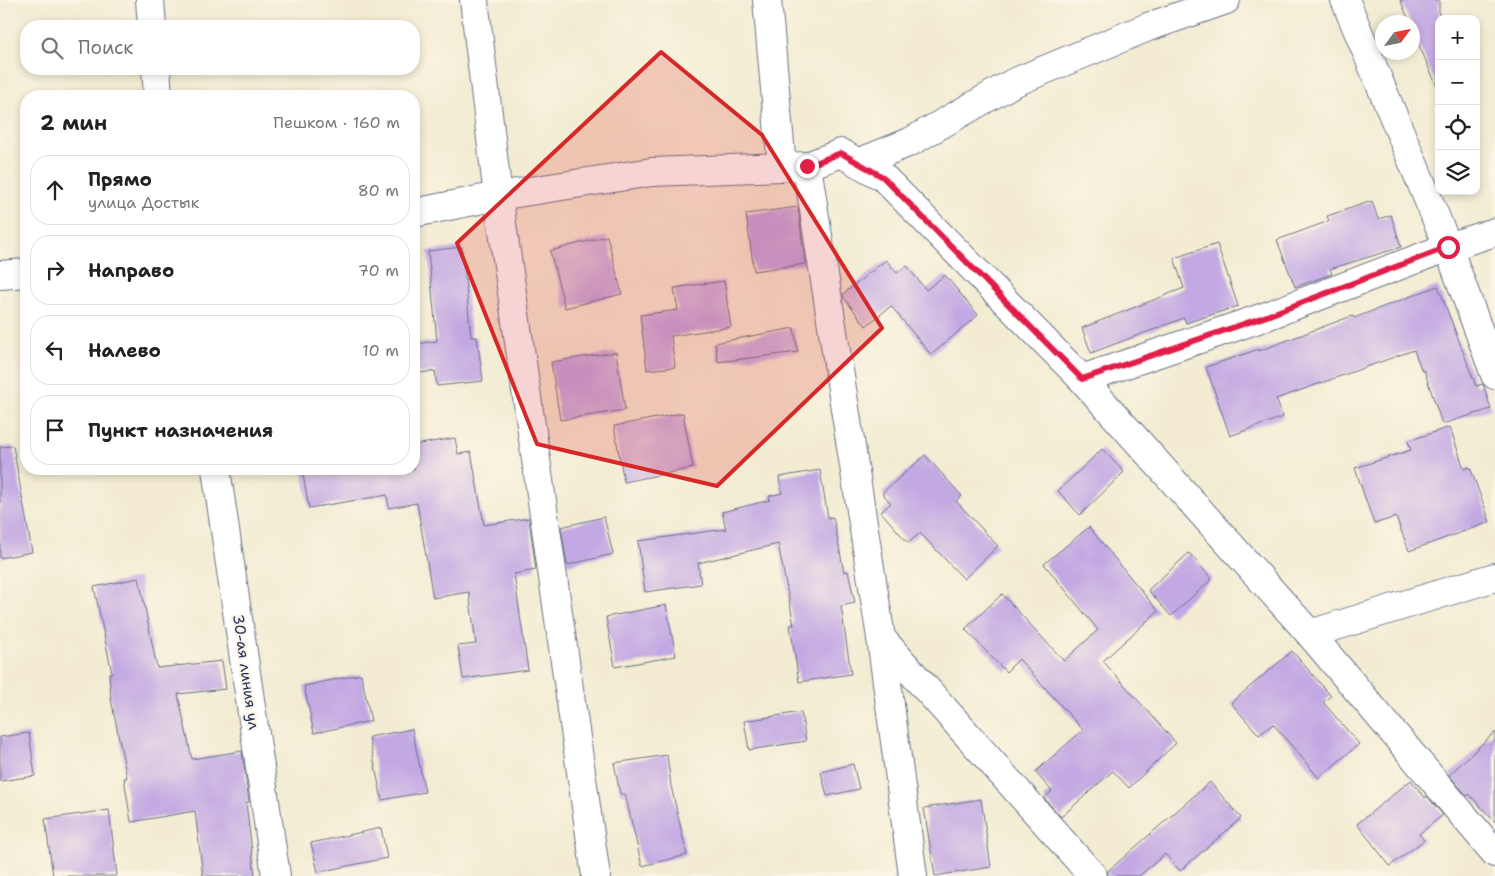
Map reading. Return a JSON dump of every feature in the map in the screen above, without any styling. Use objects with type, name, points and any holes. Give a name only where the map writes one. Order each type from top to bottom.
[{"type":"street","points":[[150,0],[152,20]]},
{"type":"street","points":[[474,0],[498,196],[596,876]]},
{"type":"street","points":[[767,0],[794,167],[881,638],[913,876]]},
{"type":"street","points":[[858,163],[910,142],[1012,83],[1148,26],[1226,0]]},
{"type":"street","points":[[1345,0],[1448,247],[1495,375]]},
{"type":"street","points":[[156,75],[158,90]]},
{"type":"street","points":[[420,212],[498,196],[652,172],[794,167],[841,153],[883,177],[1082,379],[1310,634],[1495,853]]},
{"type":"street","points":[[1082,379],[1264,317],[1448,247],[1495,232]]},
{"type":"street","points":[[0,275],[20,273]]},
{"type":"street","name":"30-ая линия ул","points":[[217,475],[276,876]]},
{"type":"street","points":[[1310,634],[1495,577]]},
{"type":"street","points":[[881,638],[1093,876]]},
{"type":"highlighted area","points":[[661,52],[762,135],[882,328],[717,486],[537,444],[457,243]]},
{"type":"building","points":[[1400,0],[1439,0],[1439,15],[1435,15],[1435,82],[1420,47],[1420,15],[1407,15]]},
{"type":"building","points":[[1372,201],[1378,219],[1391,215],[1401,247],[1330,269],[1332,274],[1295,287],[1277,240],[1329,221],[1327,216]]},
{"type":"building","points":[[798,207],[805,264],[754,271],[746,214]]},
{"type":"building","points":[[607,236],[622,294],[565,308],[550,251]]},
{"type":"building","points":[[1217,244],[1238,306],[1186,323],[1184,318],[1091,353],[1082,328],[1184,288],[1174,258]]},
{"type":"building","points":[[462,247],[471,337],[477,337],[483,381],[437,386],[435,371],[420,373],[420,343],[437,341],[428,251]]},
{"type":"building","points":[[886,260],[897,273],[907,266],[926,290],[945,275],[978,315],[931,355],[891,306],[866,326],[844,298],[843,294]]},
{"type":"building","points":[[724,281],[731,327],[671,336],[675,367],[647,370],[640,315],[678,310],[674,288]]},
{"type":"building","points":[[1438,286],[1476,386],[1483,384],[1491,409],[1442,424],[1424,370],[1422,371],[1414,350],[1276,399],[1283,417],[1230,436],[1206,367],[1259,349],[1259,351],[1349,317],[1353,316],[1354,318]]},
{"type":"building","points":[[794,328],[798,352],[718,362],[715,343]]},
{"type":"building","points":[[616,352],[625,410],[560,420],[551,362]]},
{"type":"building","points":[[683,413],[693,468],[624,482],[614,426]]},
{"type":"building","points":[[1450,427],[1464,469],[1470,467],[1490,522],[1409,551],[1396,517],[1374,524],[1355,468],[1411,450],[1408,441]]},
{"type":"building","points":[[455,438],[458,454],[471,452],[484,525],[529,518],[536,570],[514,574],[528,670],[463,679],[458,646],[476,644],[469,592],[433,598],[417,503],[389,508],[387,495],[309,508],[303,475],[420,475],[420,444]]},
{"type":"building","points":[[13,446],[32,552],[0,558],[0,447]]},
{"type":"building","points":[[1102,449],[1124,472],[1080,515],[1058,491]]},
{"type":"building","points":[[925,455],[962,496],[956,501],[998,546],[964,579],[920,533],[908,543],[881,512],[891,503],[882,493]]},
{"type":"building","points":[[820,470],[828,518],[833,517],[844,572],[848,571],[855,603],[841,606],[851,674],[799,682],[790,625],[794,625],[778,544],[698,563],[701,584],[645,592],[638,541],[726,529],[722,512],[770,500],[769,496],[782,493],[779,477]]},
{"type":"building","points":[[604,517],[613,554],[567,565],[561,527]]},
{"type":"building","points":[[1089,527],[1158,611],[1103,661],[1176,743],[1129,788],[1113,771],[1061,817],[1044,798],[1052,791],[1035,772],[1083,730],[1019,659],[1006,672],[965,629],[1002,594],[1064,661],[1098,630],[1044,564]]},
{"type":"building","points":[[1189,553],[1212,579],[1171,616],[1148,590]]},
{"type":"building","points":[[139,578],[157,668],[222,661],[226,689],[178,694],[192,759],[242,751],[249,802],[246,803],[255,876],[203,876],[195,811],[131,822],[124,778],[127,778],[111,699],[109,673],[112,673],[94,587]]},
{"type":"building","points":[[666,605],[676,656],[615,667],[606,617]]},
{"type":"building","points":[[1292,651],[1331,696],[1323,702],[1359,744],[1319,778],[1273,724],[1259,735],[1231,703]]},
{"type":"building","points":[[361,674],[371,721],[314,733],[304,686]]},
{"type":"building","points":[[801,712],[806,741],[749,750],[744,721]]},
{"type":"building","points":[[412,729],[425,792],[382,800],[369,737]]},
{"type":"building","points":[[1495,732],[1495,822],[1469,794],[1467,796],[1449,775]]},
{"type":"building","points":[[29,733],[35,776],[0,781],[0,737]]},
{"type":"building","points":[[667,755],[671,786],[687,855],[642,866],[625,794],[620,794],[614,763]]},
{"type":"building","points":[[853,764],[859,789],[827,796],[821,772]]},
{"type":"building","points":[[1411,780],[1425,798],[1427,796],[1443,815],[1419,834],[1424,840],[1390,866],[1357,824]]},
{"type":"building","points":[[1210,782],[1241,818],[1180,871],[1165,854],[1139,876],[1108,876],[1108,871]]},
{"type":"building","points":[[981,799],[991,867],[935,876],[924,808]]},
{"type":"building","points":[[109,810],[117,876],[53,876],[45,819]]},
{"type":"building","points":[[381,828],[387,858],[318,872],[311,843]]},
{"type":"route","points":[[807,166],[841,153],[883,177],[1082,379],[1264,317],[1448,247]]}]
